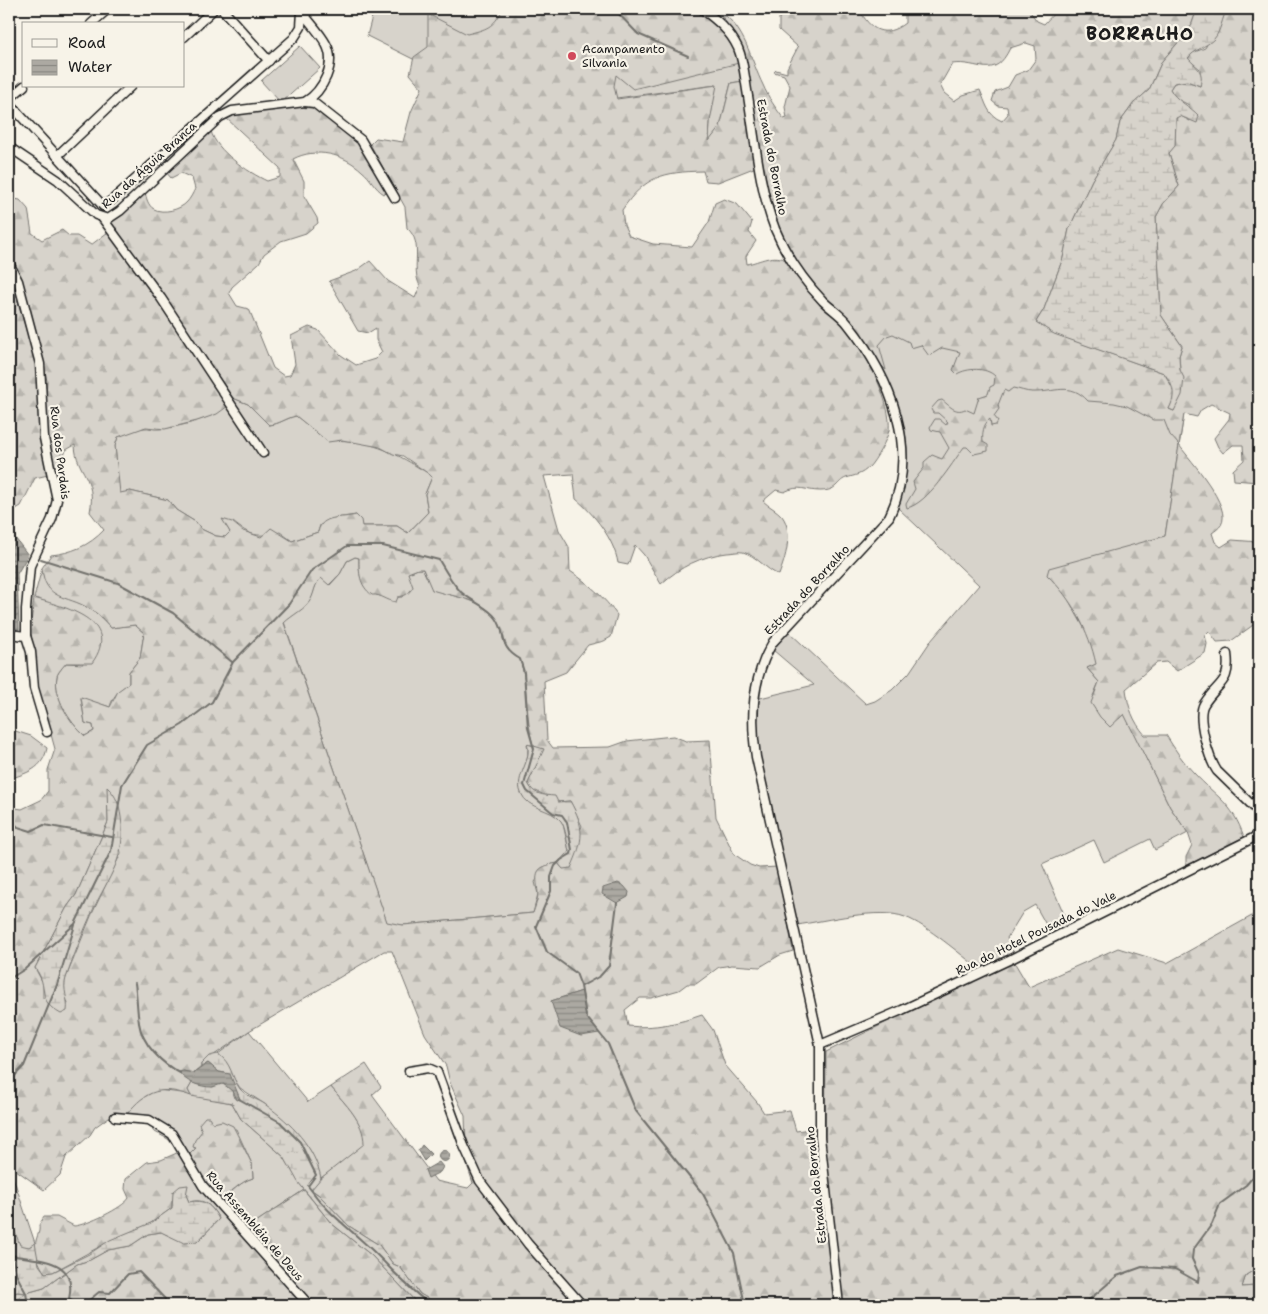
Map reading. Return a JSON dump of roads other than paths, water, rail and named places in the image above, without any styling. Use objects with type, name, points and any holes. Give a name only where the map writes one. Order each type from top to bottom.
[{"type":"street","points":[[93,22],[108,9]]},
{"type":"street","points":[[185,36],[214,9]]},
{"type":"street","points":[[222,9],[269,61]]},
{"type":"street","name":"Estrada do Borralho","points":[[702,9],[724,27],[741,56],[768,208],[787,255],[802,278],[847,322],[860,339],[885,384],[902,437],[904,463],[896,502],[889,517],[773,642],[765,656],[752,710],[756,757],[820,1045],[820,1138],[839,1305]]},
{"type":"street","points":[[9,103],[100,205],[106,204],[269,61],[298,32],[302,23],[301,10]]},
{"type":"street","points":[[301,10],[326,44],[329,56],[328,74],[323,84],[315,95],[305,102]]},
{"type":"street","points":[[9,99],[22,88]]},
{"type":"street","points":[[57,156],[129,88]]},
{"type":"street","points":[[305,102],[314,104],[362,140],[395,198]]},
{"type":"street","name":"Rua da Águia Branca","points":[[9,147],[58,180],[96,215],[103,219],[108,219],[120,211],[220,117],[232,111],[305,102]]},
{"type":"street","points":[[103,219],[161,298],[263,453]]},
{"type":"street","name":"Rua dos Pardais","points":[[9,263],[18,281],[40,364],[44,438],[57,500],[52,519],[30,566],[26,636],[31,652],[34,688],[47,732]]},
{"type":"street","points":[[9,634],[26,636]]},
{"type":"street","points":[[1227,654],[1228,673],[1225,681],[1203,706],[1201,714],[1209,755],[1217,771],[1259,812]]},
{"type":"street","name":"Rua do Hotel Pousada do Vale","points":[[820,1045],[1011,959],[1259,835]]},
{"type":"street","points":[[409,1071],[431,1068],[437,1072],[464,1146],[480,1181],[518,1231],[582,1305]]},
{"type":"street","name":"Rua Assembléia de Deus","points":[[115,1117],[149,1120],[172,1134],[203,1186],[309,1305]]},
{"type":"water","points":[[9,530],[28,555],[17,574],[19,629],[10,630]]},
{"type":"water","points":[[618,883],[629,892],[628,897],[617,903],[602,894],[603,888]]},
{"type":"water","points":[[582,991],[586,1017],[599,1033],[581,1036],[560,1028],[551,1001]]},
{"type":"water","points":[[208,1063],[219,1072],[230,1074],[240,1099],[237,1100],[234,1093],[224,1084],[212,1087],[198,1085],[185,1079],[179,1072],[194,1073]]},
{"type":"water","points":[[422,1145],[431,1154],[424,1161],[418,1151]]},
{"type":"water","points":[[442,1151],[446,1151],[449,1156],[448,1160],[442,1161],[439,1158],[439,1154]]},
{"type":"water","points":[[439,1162],[443,1167],[440,1172],[428,1178],[425,1170]]},
{"type":"waterway","points":[[614,9],[638,34],[688,56]]},
{"type":"waterway","points":[[9,979],[25,969],[75,924],[111,851],[122,785],[147,745],[182,725],[212,702],[233,662],[289,604],[312,570],[347,546],[383,546],[439,560],[461,592],[496,618],[500,624],[505,645],[508,650],[520,659],[524,672],[528,728],[534,749],[524,785],[527,791],[553,813],[562,815],[567,822],[572,850],[571,854],[555,866],[551,877],[551,891],[536,926],[547,952],[576,973],[581,986],[586,1016]]},
{"type":"waterway","points":[[41,559],[118,583],[173,613],[232,662]]},
{"type":"waterway","points":[[9,818],[18,827],[31,831],[44,825],[112,837]]},
{"type":"waterway","points":[[582,986],[600,976],[609,966],[617,903]]},
{"type":"waterway","points":[[9,1082],[24,1066],[57,985],[75,925]]},
{"type":"waterway","points":[[135,983],[139,1023],[144,1038],[160,1059],[180,1073]]},
{"type":"waterway","points":[[589,1020],[608,1044],[636,1111],[703,1194],[734,1253],[745,1305]]},
{"type":"waterway","points":[[239,1099],[280,1122],[300,1142],[316,1175],[308,1186],[315,1196],[407,1285],[431,1305]]},
{"type":"waterway","points":[[1083,1305],[1117,1276],[1142,1267],[1175,1269],[1198,1282],[1199,1274],[1192,1259],[1193,1250],[1212,1224],[1220,1204],[1246,1185],[1259,1170]]},
{"type":"waterway","points":[[9,1246],[17,1276],[26,1293],[28,1305]]},
{"type":"waterway","points":[[11,1255],[44,1261],[62,1269],[68,1276],[70,1286],[69,1299],[78,1305],[87,1302],[99,1292],[110,1293],[128,1274],[139,1272],[165,1299]]},
{"type":"place","name":"Acampamento Silvania","points":[[572,56]]},
{"type":"district","name":"BORRALHO","points":[[1140,34]]}]
